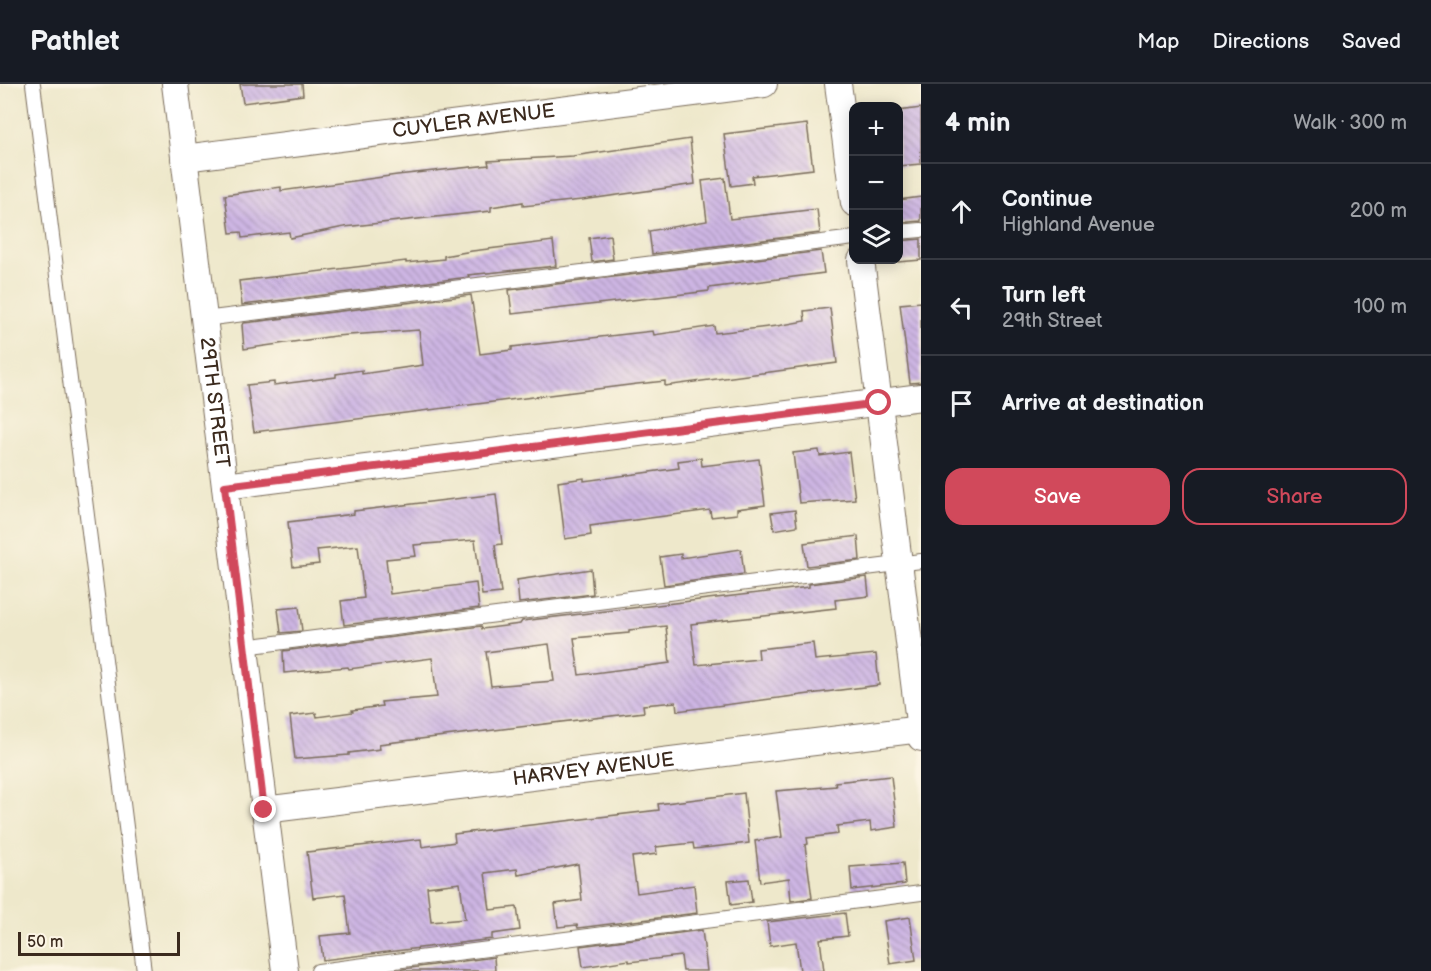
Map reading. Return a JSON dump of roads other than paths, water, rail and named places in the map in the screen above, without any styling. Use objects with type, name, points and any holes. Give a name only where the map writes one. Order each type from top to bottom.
[{"type":"street","name":"29TH STREET","points":[[175,84],[285,971]]},
{"type":"street","name":"CUYLER AVENUE","points":[[184,158],[764,84]]},
{"type":"street","points":[[838,84],[849,166]]},
{"type":"street","points":[[862,264],[879,403],[910,562],[921,732]]},
{"type":"street","points":[[225,486],[921,397]]},
{"type":"street","name":"HARVEY AVENUE","points":[[264,810],[921,732]]},
{"type":"lane","points":[[33,84],[144,971]]},
{"type":"lane","points":[[903,232],[921,230]]},
{"type":"lane","points":[[204,319],[849,239]]},
{"type":"lane","points":[[244,646],[910,562]]},
{"type":"lane","points":[[318,971],[921,893]]}]
